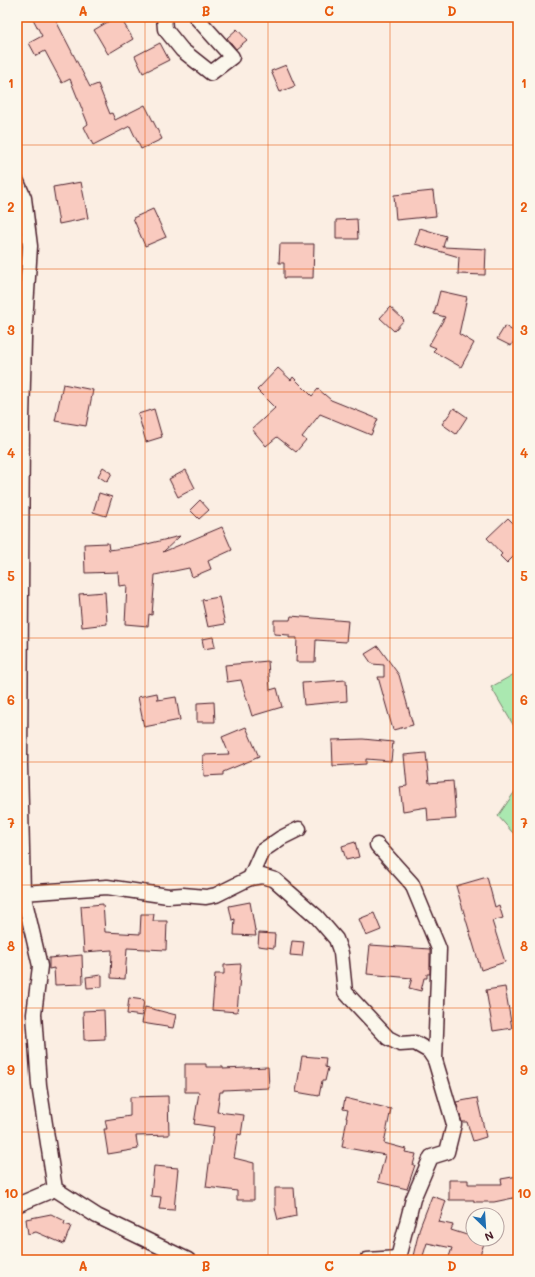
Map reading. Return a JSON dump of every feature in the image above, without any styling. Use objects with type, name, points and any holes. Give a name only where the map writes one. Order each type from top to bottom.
[{"type":"street","points":[[164,17],[165,29],[182,50],[211,73],[232,57],[196,17]]},
{"type":"street","points":[[17,182],[24,198],[30,246],[24,338],[22,420],[18,765],[23,893],[40,966],[34,1014],[38,1077],[55,1189],[97,1216],[188,1260]]},
{"type":"street","points":[[250,878],[262,851],[281,838],[299,829]]},
{"type":"street","points":[[377,845],[412,884],[439,949],[435,1060]]},
{"type":"street","points":[[23,893],[107,888],[168,896],[206,896],[216,894],[250,878],[262,876],[275,880],[325,925],[336,939],[341,953],[345,992],[388,1038],[400,1044],[415,1043],[429,1051],[435,1060],[454,1124],[447,1152],[431,1157],[414,1199],[399,1259],[367,1260]]},
{"type":"street","points":[[17,1205],[55,1189]]},
{"type":"green space","points":[[518,672],[518,733],[491,687]]},
{"type":"green space","points":[[518,787],[518,833],[513,833],[498,816]]},
{"type":"building","points":[[32,17],[54,17],[90,87],[98,84],[110,114],[112,113],[115,120],[145,105],[162,139],[141,149],[130,126],[93,145],[84,127],[88,124],[70,79],[62,83],[45,51],[36,56],[29,43],[42,36]]},
{"type":"building","points":[[116,17],[120,17],[133,39],[108,54],[94,30]]},
{"type":"building","points":[[237,29],[247,40],[236,49],[227,38]]},
{"type":"building","points":[[160,43],[169,60],[143,73],[135,56]]},
{"type":"building","points":[[286,65],[295,86],[280,92],[271,71]]},
{"type":"building","points":[[81,182],[88,218],[59,224],[53,187]]},
{"type":"building","points":[[433,191],[436,216],[396,220],[394,195]]},
{"type":"building","points":[[153,209],[166,237],[145,246],[133,218]]},
{"type":"building","points":[[357,219],[358,239],[336,239],[336,220]]},
{"type":"building","points":[[420,228],[446,236],[443,247],[486,249],[485,275],[458,274],[459,257],[415,244]]},
{"type":"building","points":[[280,244],[314,244],[313,278],[284,278],[284,263],[279,263]]},
{"type":"building","points":[[440,291],[467,297],[459,334],[474,343],[461,367],[433,351],[436,348],[429,345],[445,317],[434,314]]},
{"type":"building","points":[[390,307],[404,320],[394,331],[380,318]]},
{"type":"building","points":[[505,326],[518,334],[511,346],[497,339]]},
{"type":"building","points":[[278,368],[291,380],[293,377],[312,396],[318,389],[331,400],[378,419],[371,435],[320,414],[302,437],[306,440],[296,452],[277,437],[266,446],[252,429],[275,408],[257,390]]},
{"type":"building","points":[[63,384],[93,390],[86,426],[55,421]]},
{"type":"building","points":[[454,408],[467,417],[456,434],[442,424]]},
{"type":"building","points":[[154,409],[162,437],[146,442],[138,414]]},
{"type":"building","points":[[103,467],[112,473],[107,482],[98,476]]},
{"type":"building","points":[[186,470],[195,488],[178,497],[169,479]]},
{"type":"building","points":[[99,493],[112,497],[106,516],[93,512]]},
{"type":"building","points":[[200,500],[209,510],[199,519],[190,510]]},
{"type":"building","points":[[508,518],[518,528],[518,552],[507,563],[500,556],[502,554],[487,538]]},
{"type":"building","points":[[222,527],[232,550],[208,561],[211,569],[192,577],[189,568],[155,575],[152,615],[149,614],[148,626],[125,624],[127,585],[119,586],[118,572],[85,573],[84,544],[108,543],[109,550],[139,546],[180,536],[163,552]]},
{"type":"building","points":[[105,592],[107,624],[82,627],[79,594]]},
{"type":"building","points":[[219,597],[225,624],[208,627],[202,600]]},
{"type":"building","points":[[291,616],[348,621],[346,642],[316,640],[315,662],[296,662],[297,638],[289,638],[289,635],[274,634],[274,620],[290,620]]},
{"type":"building","points":[[213,637],[215,647],[204,649],[202,639]]},
{"type":"building","points":[[378,646],[399,675],[413,725],[393,730],[378,677],[384,677],[384,665],[372,664],[365,654]]},
{"type":"building","points":[[268,661],[270,690],[277,688],[282,707],[252,716],[241,680],[227,682],[225,665]]},
{"type":"building","points":[[346,680],[347,701],[304,705],[302,683]]},
{"type":"building","points":[[157,693],[158,700],[176,697],[180,720],[144,727],[138,697]]},
{"type":"building","points":[[214,702],[215,722],[197,722],[197,703]]},
{"type":"building","points":[[246,727],[259,757],[223,772],[223,775],[204,776],[203,755],[229,754],[222,737]]},
{"type":"building","points":[[363,739],[393,742],[391,761],[366,759],[366,764],[333,766],[332,740]]},
{"type":"building","points":[[426,753],[429,783],[453,781],[456,819],[428,821],[427,807],[403,811],[400,787],[407,786],[404,755]]},
{"type":"building","points":[[355,842],[359,857],[346,860],[342,846]]},
{"type":"building","points":[[487,877],[495,907],[499,905],[503,918],[492,921],[505,962],[481,970],[456,886]]},
{"type":"building","points":[[250,902],[256,936],[234,935],[235,919],[232,920],[229,906]]},
{"type":"building","points":[[103,904],[105,932],[140,934],[141,914],[154,914],[153,921],[167,921],[166,950],[127,948],[125,979],[111,978],[112,950],[84,952],[81,906]]},
{"type":"building","points":[[374,913],[381,930],[366,936],[359,919]]},
{"type":"building","points":[[259,933],[275,934],[274,948],[258,946]]},
{"type":"building","points":[[292,941],[304,942],[302,956],[290,955]]},
{"type":"building","points":[[370,945],[430,949],[430,974],[427,974],[427,978],[424,978],[421,991],[409,988],[412,978],[367,974]]},
{"type":"building","points":[[82,955],[83,984],[55,985],[54,968],[49,969],[49,958]]},
{"type":"building","points":[[241,964],[237,1012],[212,1010],[215,974],[224,974],[224,965]]},
{"type":"building","points":[[102,975],[102,987],[87,988],[86,977]]},
{"type":"building","points":[[505,987],[512,1028],[493,1031],[486,990]]},
{"type":"building","points":[[129,998],[144,1000],[142,1016],[127,1014]]},
{"type":"building","points":[[145,1007],[176,1015],[173,1028],[142,1023]]},
{"type":"building","points":[[104,1010],[105,1039],[84,1040],[83,1011]]},
{"type":"building","points":[[302,1056],[326,1058],[325,1067],[328,1068],[325,1081],[322,1081],[319,1096],[296,1092]]},
{"type":"building","points":[[185,1064],[206,1064],[206,1067],[223,1067],[223,1069],[268,1067],[269,1088],[223,1090],[223,1092],[220,1092],[217,1112],[244,1115],[241,1135],[238,1134],[234,1158],[254,1163],[254,1200],[237,1200],[237,1191],[206,1187],[214,1127],[194,1124],[199,1092],[185,1092]]},
{"type":"building","points":[[168,1096],[169,1135],[136,1136],[138,1149],[108,1154],[104,1129],[107,1129],[105,1120],[130,1116],[130,1097]]},
{"type":"building","points":[[345,1098],[391,1109],[384,1143],[406,1149],[405,1152],[416,1154],[413,1165],[415,1165],[407,1189],[378,1182],[385,1155],[342,1147],[348,1110],[343,1109]]},
{"type":"building","points":[[477,1098],[486,1137],[473,1141],[467,1122],[462,1122],[456,1102]]},
{"type":"building","points":[[154,1166],[178,1168],[174,1210],[159,1209],[161,1197],[151,1196]]},
{"type":"building","points":[[518,1176],[518,1197],[494,1202],[449,1200],[449,1180],[468,1180],[468,1184],[502,1184],[501,1179]]},
{"type":"building","points":[[275,1188],[294,1188],[296,1216],[278,1220],[275,1208]]},
{"type":"building","points":[[432,1196],[446,1201],[439,1222],[453,1225],[451,1230],[465,1234],[465,1247],[483,1247],[478,1260],[448,1260],[452,1248],[427,1243],[422,1259],[413,1256],[420,1227]]},
{"type":"building","points":[[51,1214],[65,1221],[64,1224],[71,1226],[64,1244],[36,1232],[28,1234],[26,1219]]}]
